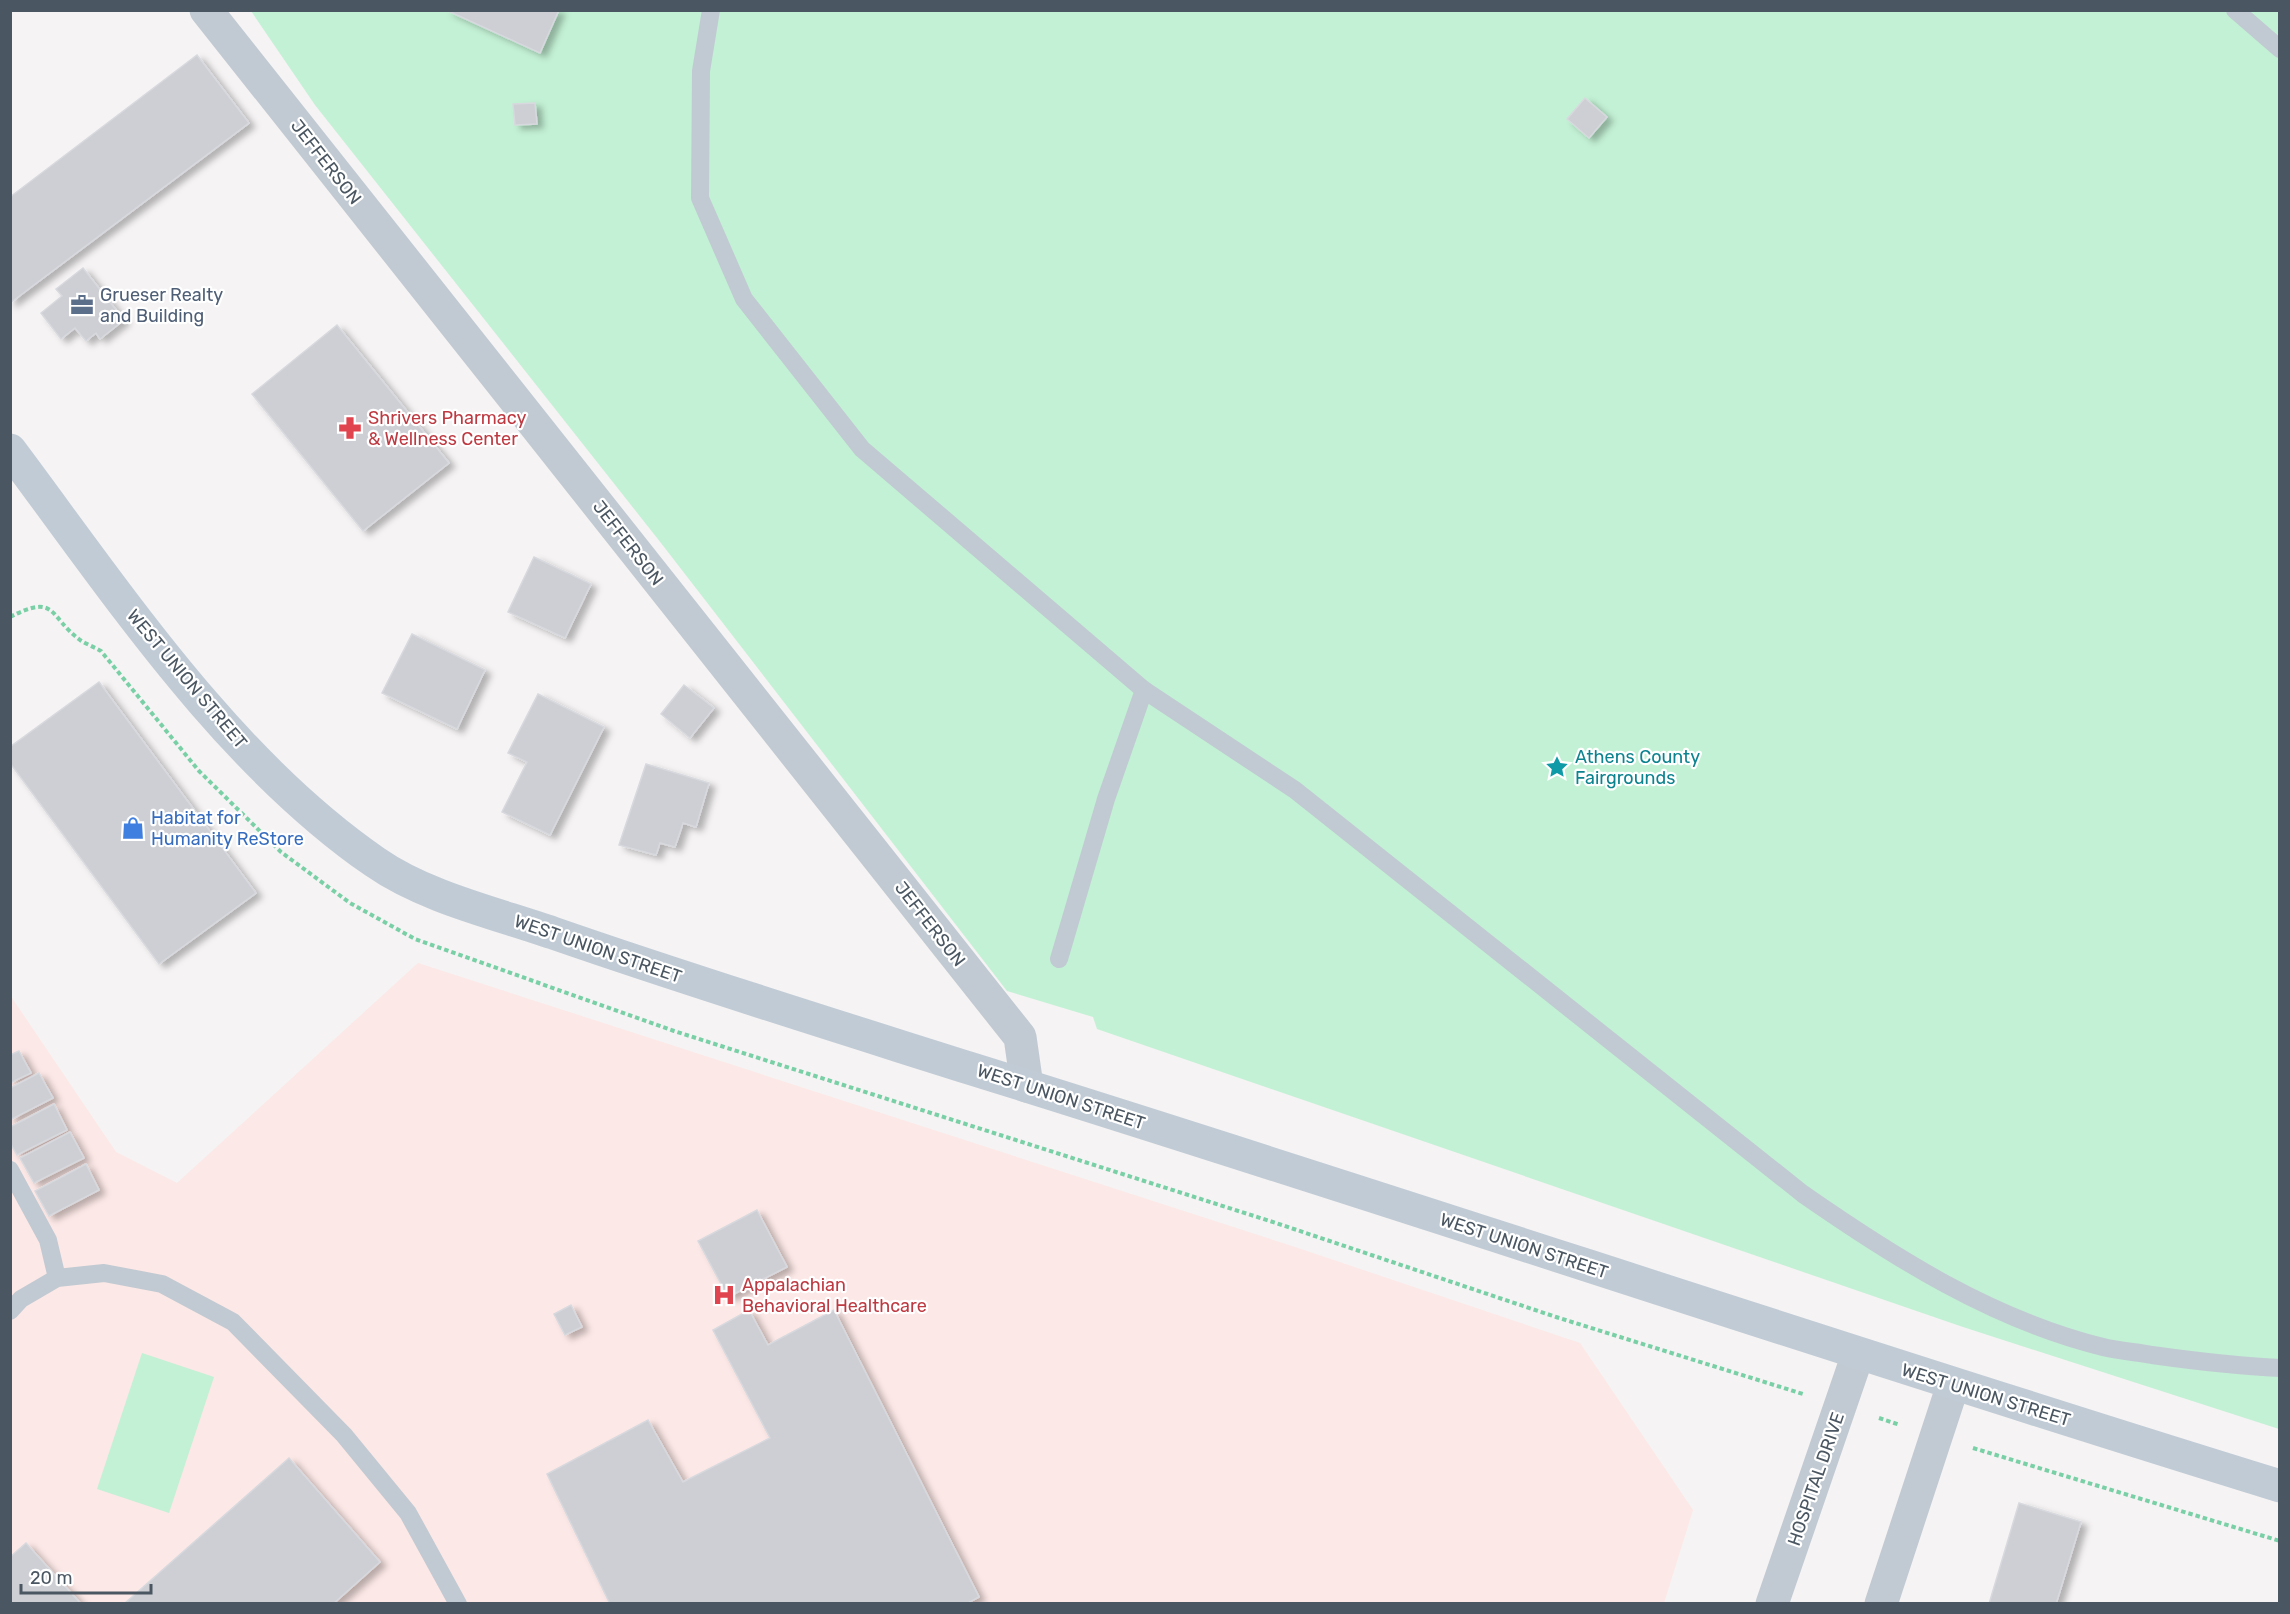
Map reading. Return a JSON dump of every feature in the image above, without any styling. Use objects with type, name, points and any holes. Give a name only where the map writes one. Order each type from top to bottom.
[{"type":"main road","name":"WEST UNION STREET","points":[[10,450],[124,603],[196,694],[244,749],[290,794],[380,867],[454,900],[673,975],[1027,1086],[1953,1385],[2280,1486]]},
{"type":"street","name":"JEFFERSON","points":[[206,10],[1020,1037],[1027,1086]]},
{"type":"street","name":"HOSPITAL DRIVE","points":[[1772,1604],[1858,1354]]},
{"type":"street","points":[[1881,1604],[1953,1385]]},
{"type":"lane","points":[[711,10],[700,70],[700,198],[744,300],[862,449],[1144,690],[1295,790],[1803,1194],[1926,1275],[2044,1328],[2103,1347],[2217,1364],[2280,1368]]},
{"type":"lane","points":[[2235,10],[2280,49]]},
{"type":"lane","points":[[1059,959],[1106,799],[1144,690]]},
{"type":"lane","points":[[10,1170],[48,1240],[57,1278]]},
{"type":"lane","points":[[10,1311],[21,1299],[57,1278],[105,1273],[162,1284],[233,1322],[344,1436],[408,1513],[458,1604]]},
{"type":"path","points":[[10,618],[29,608],[38,607],[50,610],[62,622]]},
{"type":"path","points":[[1869,1415],[1899,1425]]},
{"type":"path","points":[[1980,1450],[2280,1541]]},
{"type":"shaded area","name":"Appalachian Behavioral Healthcare","points":[[418,963],[1295,1247],[1580,1343],[1693,1510],[1664,1603],[11,1603],[10,995],[116,1152],[177,1183]]},
{"type":"green space","name":"Athens County Fairgrounds","points":[[251,11],[2279,11],[2279,1429],[1963,1327],[1097,1029],[1093,1017],[1007,991],[661,543],[315,105]]},
{"type":"green space","points":[[142,1353],[214,1377],[169,1513],[97,1489]]},
{"type":"building","points":[[446,10],[559,10],[540,53]]},
{"type":"building","points":[[197,55],[249,123],[10,303],[10,197]]},
{"type":"building","points":[[1585,98],[1607,117],[1589,138],[1567,119]]},
{"type":"building","points":[[535,103],[537,124],[515,125],[513,104]]},
{"type":"building","name":"Grueser Realty and Building","points":[[83,268],[124,320],[100,339],[96,333],[86,341],[75,328],[61,339],[41,313],[62,296],[56,289]]},
{"type":"building","name":"Shrivers Pharmacy & Wellness Center","points":[[337,325],[449,463],[363,531],[252,394]]},
{"type":"building","points":[[534,557],[591,584],[565,638],[508,612]]},
{"type":"building","points":[[412,634],[485,670],[457,729],[382,693]]},
{"type":"building","name":"Habitat for Humanity ReStore","points":[[99,682],[256,893],[159,964],[10,763],[10,747]]},
{"type":"building","points":[[684,685],[714,708],[690,738],[661,714]]},
{"type":"building","points":[[538,694],[604,727],[550,835],[502,812],[527,762],[508,753]]},
{"type":"building","points":[[646,764],[709,783],[696,827],[683,823],[675,847],[660,843],[656,855],[619,845]]},
{"type":"building","points":[[19,1051],[31,1073],[10,1083],[10,1055]]},
{"type":"building","points":[[39,1073],[53,1098],[10,1120],[10,1088]]},
{"type":"building","points":[[54,1104],[67,1130],[17,1155],[10,1143],[10,1127]]},
{"type":"building","points":[[70,1132],[84,1158],[34,1183],[20,1158]]},
{"type":"building","points":[[86,1164],[99,1190],[49,1216],[35,1191]]},
{"type":"building","points":[[757,1210],[787,1267],[728,1297],[698,1241]]},
{"type":"building","points":[[571,1305],[582,1327],[565,1335],[554,1314]]},
{"type":"building","points":[[749,1310],[768,1345],[834,1310],[979,1597],[966,1604],[610,1604],[547,1474],[648,1420],[683,1482],[770,1438],[713,1330]]},
{"type":"building","points":[[289,1458],[380,1562],[333,1604],[124,1604]]},
{"type":"building","points":[[2019,1503],[2081,1522],[2056,1604],[1989,1604]]},
{"type":"building","points":[[26,1543],[81,1604],[10,1604],[10,1557]]},
{"type":"place","name":"Grueser Realty and Building","points":[[82,305]]},
{"type":"place","name":"Shrivers Pharmacy & Wellness Center","points":[[350,428]]},
{"type":"place","name":"Athens County Fairgrounds","points":[[1557,767]]},
{"type":"place","name":"Habitat for Humanity ReStore","points":[[133,828]]},
{"type":"place","name":"Appalachian Behavioral Healthcare","points":[[724,1295]]}]
